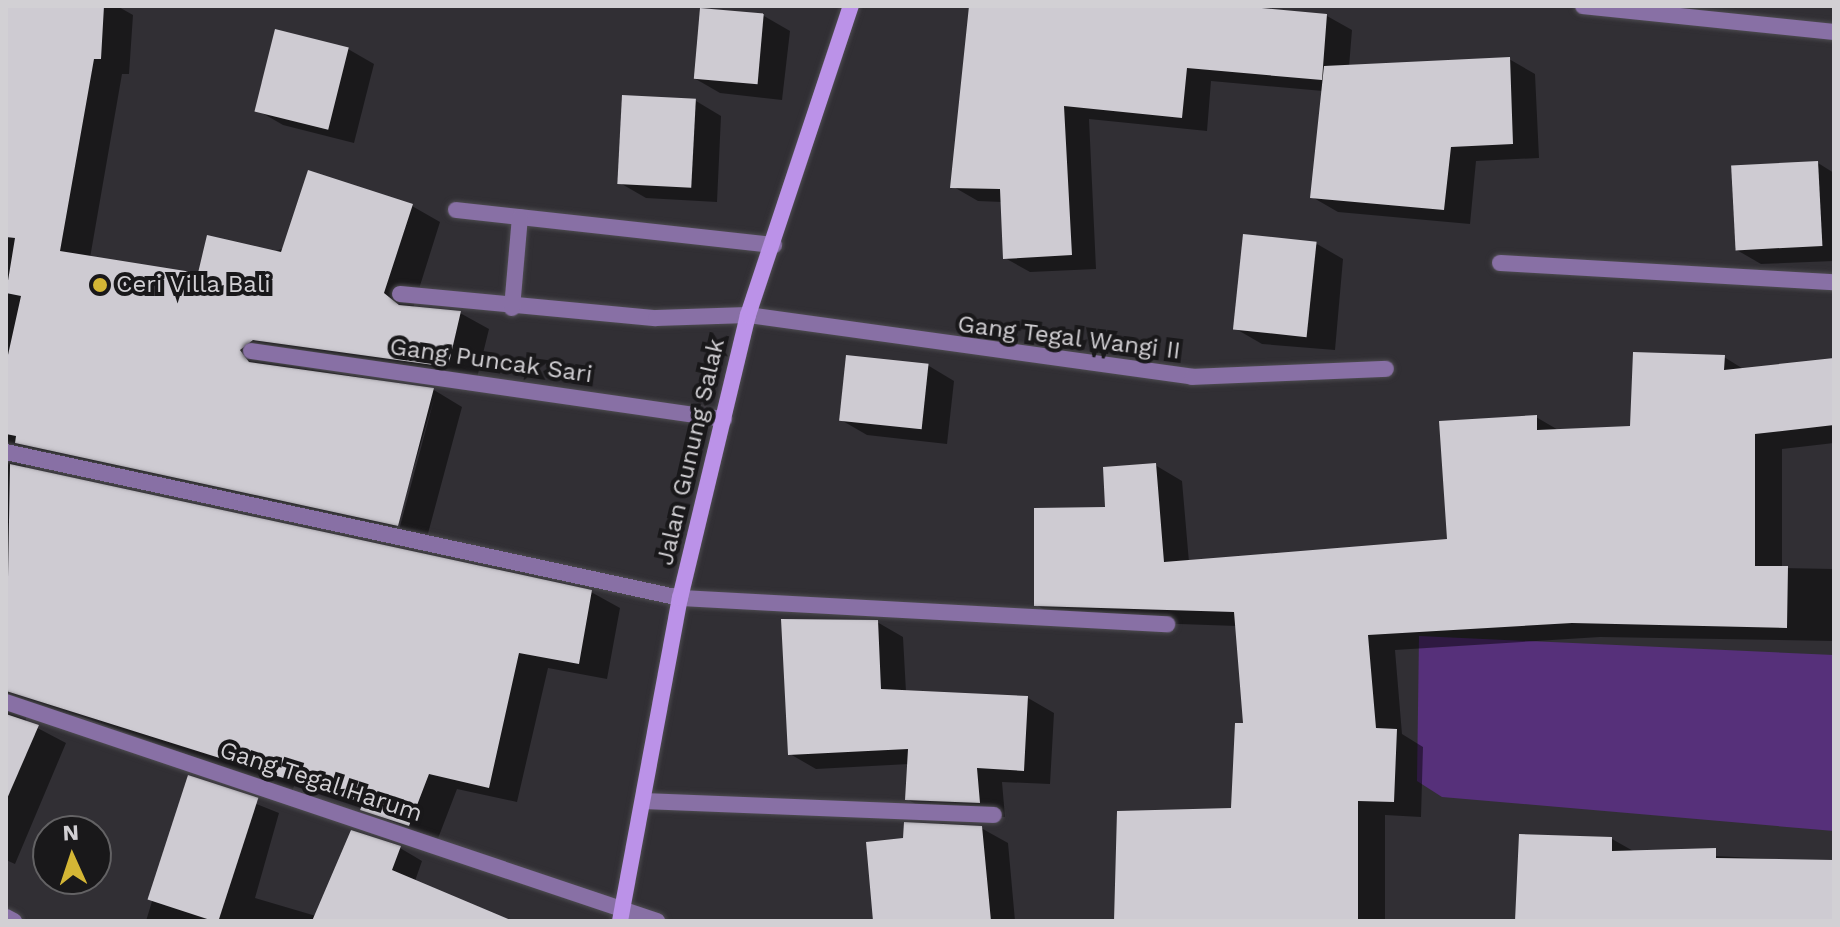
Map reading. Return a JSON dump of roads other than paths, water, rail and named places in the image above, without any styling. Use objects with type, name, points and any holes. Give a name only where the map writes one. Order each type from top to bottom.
[{"type":"main road","name":"Jalan Gunung Salak","points":[[621,914],[645,801],[680,598],[748,315],[774,245],[851,6]]},
{"type":"street","points":[[1583,6],[1834,32]]},
{"type":"street","points":[[456,210],[624,223],[774,245]]},
{"type":"street","points":[[512,308],[520,217]]},
{"type":"street","points":[[1500,263],[1834,282]]},
{"type":"street","name":"Gang Tegal Wangi II","points":[[400,294],[512,308],[656,318],[748,315],[1192,377],[1386,369]]},
{"type":"street","name":"Gang Puncak Sari","points":[[251,351],[724,419]]},
{"type":"street","points":[[6,452],[680,598],[1167,624]]},
{"type":"street","name":"Gang Tegal Harum","points":[[6,702],[621,914],[657,921]]},
{"type":"street","points":[[645,801],[994,815]]},
{"type":"street","points":[[6,917],[14,921]]},
{"type":"place","name":"Ceri Villa Bali","points":[[100,285]]}]
